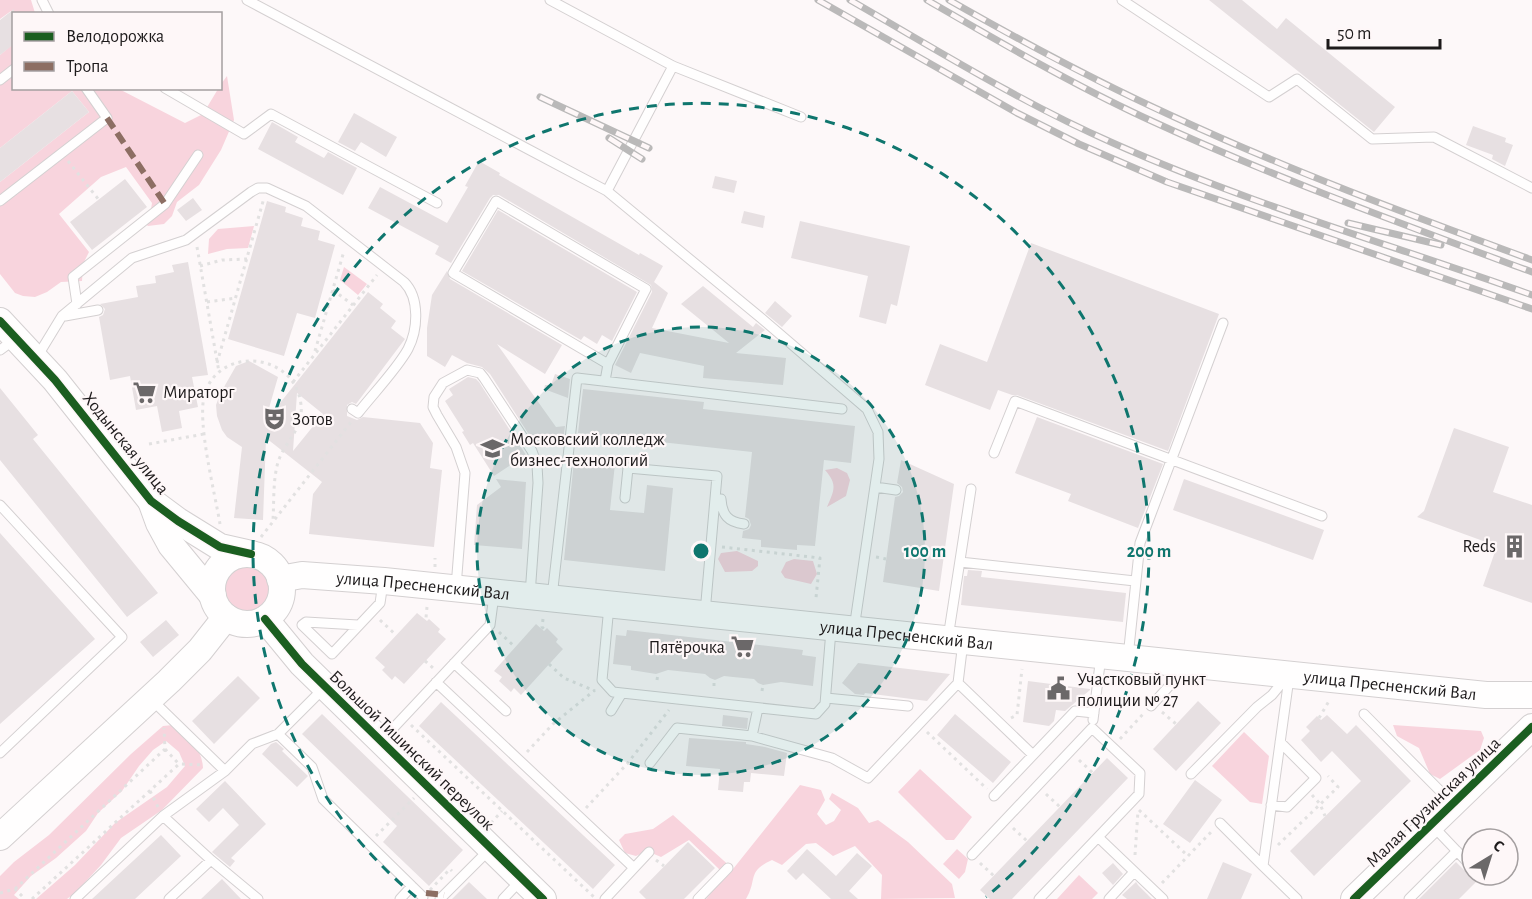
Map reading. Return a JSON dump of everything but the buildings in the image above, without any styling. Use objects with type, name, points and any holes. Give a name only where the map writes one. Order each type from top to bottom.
[{"type":"main road","name":"Ходынская улица","points":[[5,336],[36,359],[56,380],[151,501],[185,526],[220,547],[255,546]]},
{"type":"main road","name":"Ходынская улица","points":[[151,501],[159,523],[171,545],[220,606]]},
{"type":"main road","points":[[255,546],[272,565],[280,579],[282,586],[276,608],[265,619],[249,623],[233,621],[220,606],[212,587],[218,569],[232,557],[255,546]]},
{"type":"main road","name":"улица Пресненский Вал","points":[[280,579],[302,575],[384,580],[495,591],[542,604],[609,603],[1486,695],[1532,695]]},
{"type":"main road","points":[[0,837],[200,650],[220,606]]},
{"type":"main road","name":"Большой Тишинский переулок","points":[[265,619],[302,664],[543,899]]},
{"type":"main road","name":"Малая Грузинская улица","points":[[1360,897],[1532,727]]},
{"type":"lane","points":[[246,0],[607,191],[867,409],[874,422],[880,444],[875,487],[825,704],[816,714],[613,692],[602,680],[609,603]]},
{"type":"lane","points":[[550,0],[673,66],[801,117]]},
{"type":"lane","points":[[1122,0],[1269,97],[1297,79],[1372,139],[1434,137],[1532,188]]},
{"type":"lane","points":[[607,191],[673,66]]},
{"type":"lane","points":[[0,80],[12,71]]},
{"type":"lane","points":[[0,201],[107,118],[87,90]]},
{"type":"lane","points":[[168,90],[244,134],[271,114],[437,203]]},
{"type":"lane","points":[[77,304],[73,277],[165,204],[198,155]]},
{"type":"lane","points":[[36,359],[62,316],[132,258],[182,242],[251,192],[258,188],[267,188],[311,209],[404,282],[412,292],[415,308],[413,335],[408,351],[355,411]]},
{"type":"lane","points":[[605,381],[608,364],[646,289],[496,201],[453,273],[608,364]]},
{"type":"lane","points":[[62,316],[98,310]]},
{"type":"lane","points":[[1128,657],[1140,543],[1223,323]]},
{"type":"lane","points":[[456,587],[465,473],[456,447],[433,406],[434,397],[443,383],[467,370],[480,373],[484,378],[532,451],[537,465],[542,604]]},
{"type":"lane","points":[[542,604],[577,378],[842,409]]},
{"type":"lane","points":[[994,453],[1015,401],[1322,516]]},
{"type":"lane","points":[[625,498],[628,468],[717,476],[705,613]]},
{"type":"lane","points":[[875,487],[896,490]]},
{"type":"lane","points":[[971,489],[960,562],[956,639],[958,684],[1033,755]]},
{"type":"lane","points":[[715,499],[721,500],[722,511],[729,519],[744,524]]},
{"type":"lane","points":[[0,505],[122,637],[0,753]]},
{"type":"lane","points":[[960,562],[1135,581]]},
{"type":"lane","points":[[358,626],[306,621],[302,626],[332,654],[380,603],[384,580]]},
{"type":"lane","points":[[381,741],[490,624],[495,591]]},
{"type":"lane","points":[[972,855],[1092,728],[1101,655]]},
{"type":"lane","points":[[1152,705],[1170,685],[1172,662]]},
{"type":"lane","points":[[454,663],[506,711]]},
{"type":"lane","points":[[1263,866],[1289,674]]},
{"type":"lane","points":[[1191,774],[1257,707],[1272,695],[1289,674]]},
{"type":"lane","points":[[436,682],[634,868]]},
{"type":"lane","points":[[650,763],[677,728],[752,736],[832,758],[868,778],[958,684]]},
{"type":"lane","points":[[75,899],[163,816],[252,744],[278,734],[325,686]]},
{"type":"lane","points":[[611,711],[622,693]]},
{"type":"lane","points":[[150,698],[223,768]]},
{"type":"lane","points":[[826,698],[908,706]]},
{"type":"lane","points":[[752,736],[758,708]]},
{"type":"lane","points":[[994,796],[1075,711],[1094,713]]},
{"type":"lane","points":[[1364,714],[1452,804]]},
{"type":"lane","points":[[1040,899],[1139,794],[1140,773],[1092,728]]},
{"type":"lane","points":[[278,734],[312,768],[323,799],[423,897]]},
{"type":"lane","points":[[1271,805],[1287,807],[1316,778],[1280,742]]},
{"type":"lane","points":[[163,816],[258,899]]},
{"type":"lane","points":[[1220,823],[1297,899]]},
{"type":"lane","points":[[1431,825],[1460,854]]},
{"type":"lane","points":[[1098,837],[1163,899]]},
{"type":"lane","points":[[440,899],[491,848]]},
{"type":"lane","points":[[1409,899],[1457,851]]},
{"type":"lane","points":[[605,899],[649,852]]},
{"type":"lane","points":[[169,899],[211,860]]},
{"type":"lane","points":[[698,899],[728,868]]},
{"type":"lane","points":[[1109,899],[1134,872]]},
{"type":"lane","points":[[503,899],[522,879]]},
{"type":"lane","points":[[400,899],[412,886]]},
{"type":"path","points":[[62,153],[99,200]]},
{"type":"path","points":[[218,363],[267,188]]},
{"type":"path","points":[[194,234],[219,372]]},
{"type":"path","points":[[315,353],[348,237]]},
{"type":"path","points":[[200,266],[222,260],[247,259]]},
{"type":"path","points":[[292,382],[384,266]]},
{"type":"path","points":[[333,290],[352,305]]},
{"type":"path","points":[[207,302],[236,298]]},
{"type":"path","points":[[220,524],[204,434],[202,404],[205,391],[219,372],[235,363],[248,360],[262,361],[275,366],[292,382],[300,398],[299,426],[277,467],[273,520]]},
{"type":"path","points":[[255,546],[355,411]]},
{"type":"path","points":[[149,444],[204,434]]},
{"type":"path","points":[[711,546],[820,558],[816,598]]},
{"type":"path","points":[[435,558],[435,567]]},
{"type":"path","points":[[542,604],[542,627],[545,630]]},
{"type":"path","points":[[427,607],[426,618],[428,620]]},
{"type":"path","points":[[371,612],[396,635]]},
{"type":"path","points":[[490,624],[515,647]]},
{"type":"path","points":[[549,664],[564,678],[595,691]]},
{"type":"path","points":[[1017,715],[1022,669]]},
{"type":"path","points":[[657,680],[658,674]]},
{"type":"path","points":[[714,680],[714,686]]},
{"type":"path","points":[[519,760],[553,724],[604,682]]},
{"type":"path","points":[[762,692],[763,685]]},
{"type":"path","points":[[579,816],[627,764],[671,708],[672,698]]},
{"type":"path","points":[[1319,718],[1329,701]]},
{"type":"path","points":[[1113,747],[1152,705],[1176,724]]},
{"type":"path","points":[[1001,724],[1017,715],[1024,715]]},
{"type":"path","points":[[919,724],[994,796]]},
{"type":"path","points":[[410,725],[596,899]]},
{"type":"path","points":[[164,728],[165,749],[179,764],[223,768]]},
{"type":"path","points":[[942,747],[946,743]]},
{"type":"path","points":[[0,893],[15,890],[165,749]]},
{"type":"path","points":[[1077,758],[1093,773]]},
{"type":"path","points":[[32,899],[179,764]]},
{"type":"path","points":[[979,782],[984,776]]},
{"type":"path","points":[[368,843],[427,785]]},
{"type":"path","points":[[1305,789],[1320,804],[1325,816]]},
{"type":"path","points":[[150,791],[163,816]]},
{"type":"path","points":[[1045,793],[1060,807]]},
{"type":"path","points":[[1134,872],[1139,794]]},
{"type":"path","points":[[1138,809],[1188,856]]},
{"type":"path","points":[[491,823],[502,811]]},
{"type":"path","points":[[509,818],[513,814]]},
{"type":"path","points":[[1155,891],[1220,823]]},
{"type":"path","points":[[1012,827],[1027,842]]},
{"type":"path","points":[[972,855],[994,876]]},
{"type":"path","points":[[15,890],[25,899]]},
{"type":"shaded area","points":[[0,0],[31,0],[35,12],[11,11],[0,19]]},
{"type":"shaded area","points":[[12,45],[12,90],[121,90],[185,123],[203,114],[217,90],[222,90],[222,83],[227,76],[234,120],[221,150],[199,185],[177,202],[172,216],[164,224],[148,226],[142,221],[150,215],[152,203],[126,167],[101,177],[59,214],[89,252],[83,264],[82,281],[61,282],[35,297],[15,293],[0,274],[0,182],[89,112],[72,91],[0,148],[0,55]]},
{"type":"shaded area","points":[[254,226],[248,248],[227,249],[208,254],[209,239],[218,229]]},
{"type":"shaded area","points":[[344,267],[367,284],[358,295],[340,280]]},
{"type":"shaded area","points":[[837,468],[847,473],[850,480],[846,496],[827,507],[834,488],[825,470]]},
{"type":"shaded area","points":[[737,551],[758,561],[758,566],[752,571],[725,572],[718,559],[721,553]]},
{"type":"shaded area","points":[[247,559],[268,568],[277,589],[268,610],[247,619],[226,610],[217,589],[226,568]]},
{"type":"shaded area","points":[[794,559],[813,561],[817,574],[811,584],[785,578],[781,572],[786,562]]},
{"type":"shaded area","points":[[173,725],[197,749],[203,768],[162,810],[121,838],[101,865],[67,899],[36,899],[75,865],[115,823],[167,787],[185,766],[179,752],[166,741],[153,750],[122,791],[98,813],[86,831],[56,858],[31,876],[14,895],[19,899],[0,899],[0,876],[49,835],[131,754],[163,726]]},
{"type":"shaded area","points":[[1393,725],[1481,731],[1484,738],[1480,750],[1440,779],[1430,774],[1419,748],[1397,736]]},
{"type":"shaded area","points":[[1244,732],[1269,756],[1262,804],[1250,802],[1212,766]]},
{"type":"shaded area","points":[[920,769],[972,817],[954,840],[946,840],[898,792]]},
{"type":"shaded area","points":[[800,785],[821,790],[825,800],[817,814],[826,825],[834,821],[841,810],[829,799],[832,793],[858,808],[869,823],[878,820],[908,842],[952,884],[955,898],[881,899],[882,875],[855,846],[833,856],[816,843],[806,844],[782,865],[772,860],[759,868],[746,899],[706,899],[712,892],[719,869],[689,840],[661,857],[647,851],[636,856],[625,853],[619,840],[625,834],[653,829],[673,815],[733,869]]},
{"type":"shaded area","points":[[957,849],[968,859],[965,872],[959,879],[943,864]]},
{"type":"shaded area","points":[[1079,875],[1098,893],[1092,899],[1057,899]]},
{"type":"railway","points":[[818,0],[1017,113],[1079,144],[1167,182],[1532,309]]},
{"type":"railway","points":[[850,0],[1046,111],[1113,143],[1269,205],[1532,295]]},
{"type":"railway","points":[[927,0],[1088,90],[1191,139],[1336,199],[1532,272]]},
{"type":"railway","points":[[949,0],[1086,74],[1214,135],[1350,191],[1532,260]]},
{"type":"railway","points":[[540,97],[649,148]]},
{"type":"railway","points":[[609,138],[642,159]]},
{"type":"railway","points":[[1348,223],[1441,245]]},
{"type":"marked path","points":[[107,118],[165,204]]},
{"type":"marked path","points":[[426,893],[444,895]]},
{"type":"cycle path","points":[[0,321],[55,380],[151,501],[220,547],[251,554]]},
{"type":"cycle path","points":[[265,619],[302,664],[543,899]]},
{"type":"cycle path","points":[[1354,899],[1532,727]]},
{"type":"place","name":"Мираторг","points":[[145,392]]},
{"type":"place","name":"Зотов","points":[[274,419]]},
{"type":"place","name":"Московский колледж бизнес-технологий","points":[[492,449]]},
{"type":"place","name":"Reds","points":[[1514,546]]},
{"type":"place","name":"Пятёрочка","points":[[743,647]]},
{"type":"place","name":"Участковый пункт полиции № 27","points":[[1059,689]]}]
